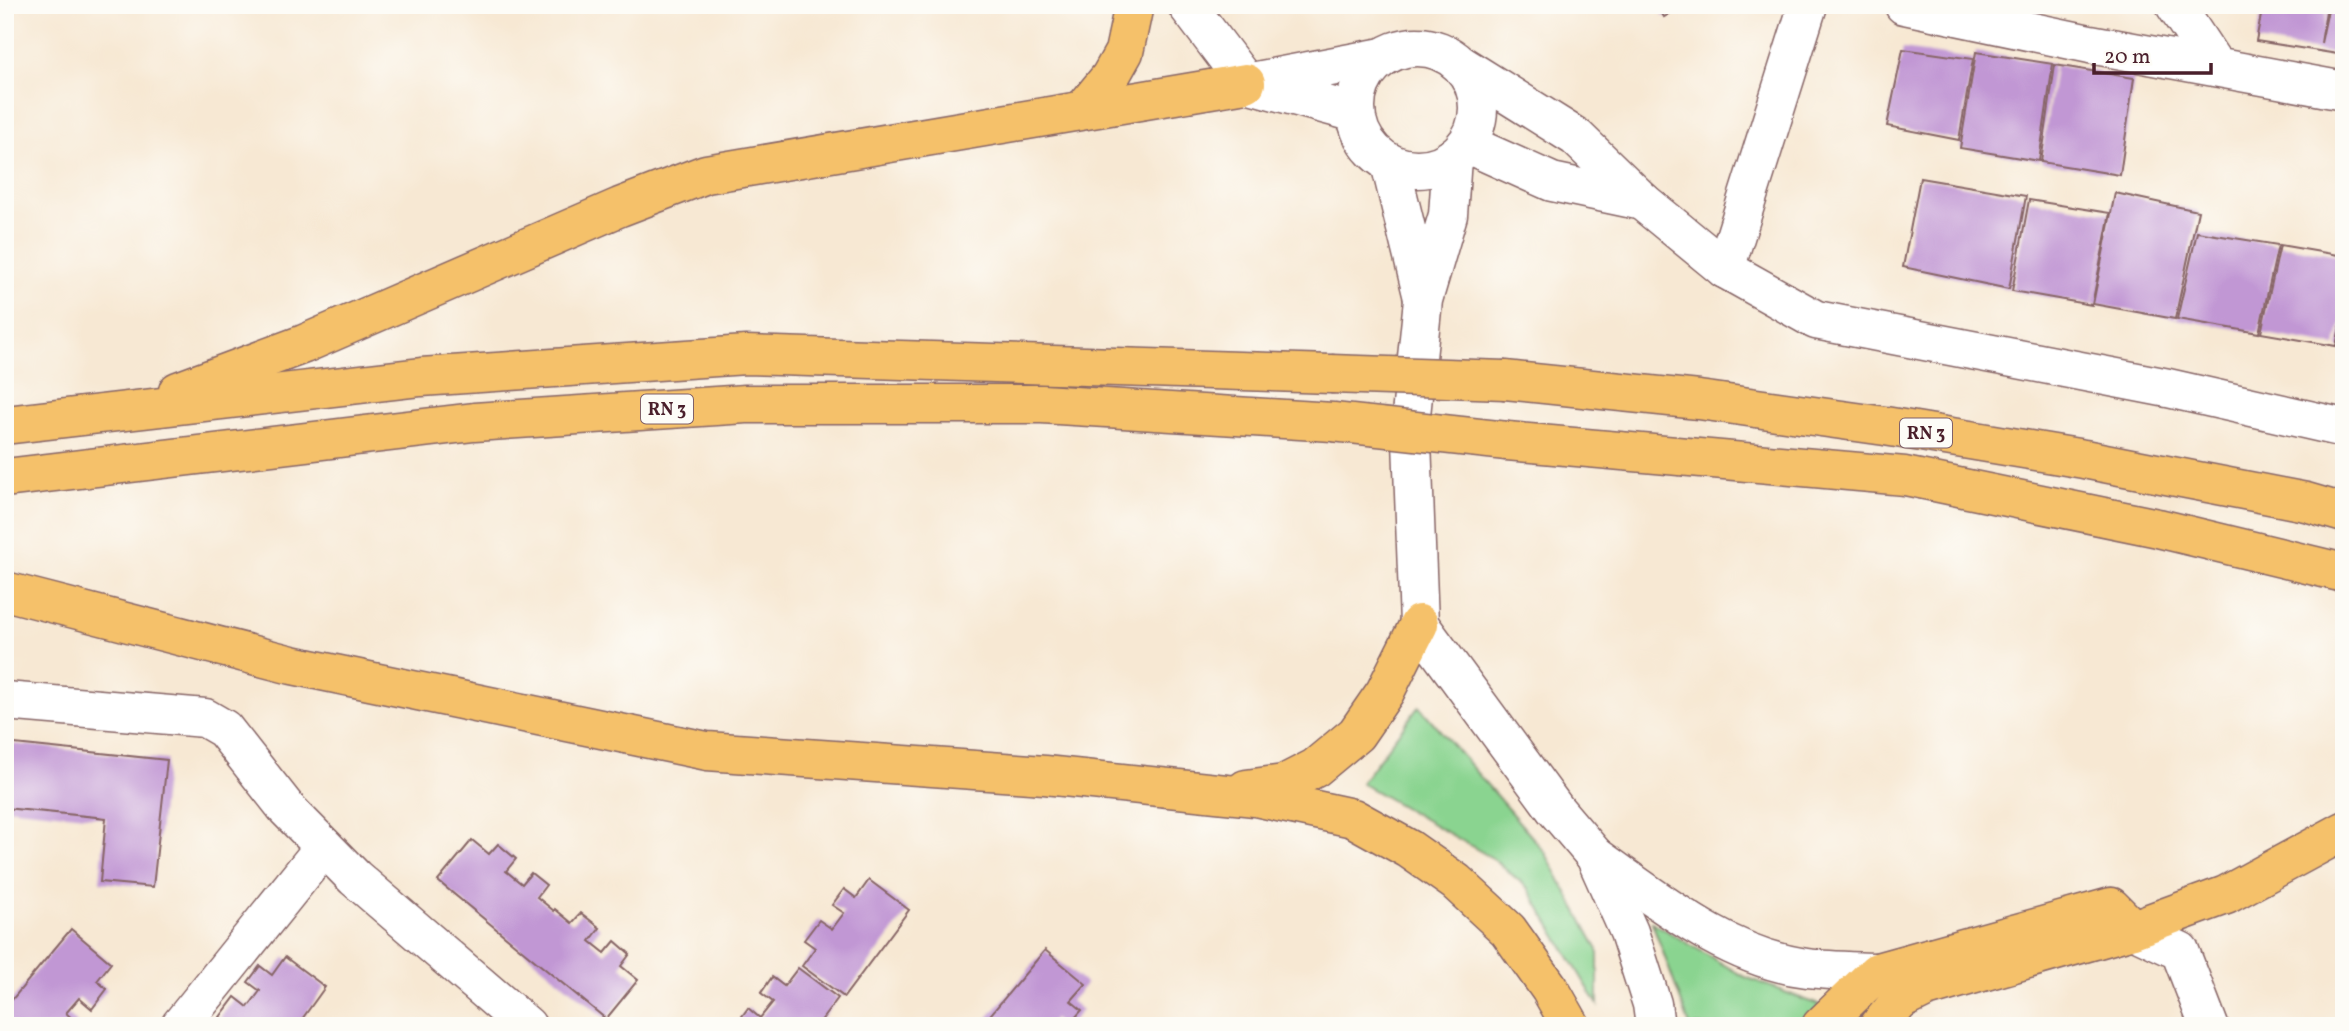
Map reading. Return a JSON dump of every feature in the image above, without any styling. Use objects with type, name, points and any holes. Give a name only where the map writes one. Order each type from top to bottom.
[{"type":"main road","points":[[1083,110],[1110,77],[1124,52],[1134,5]]},
{"type":"main road","points":[[121,412],[304,344],[620,207],[706,174],[1245,83]]},
{"type":"main road","name":"RN 3","points":[[5,425],[421,377],[746,355],[1505,380],[1699,400],[1885,426],[2097,462],[2306,502],[2344,513]]},
{"type":"main road","name":"RN 3","points":[[5,478],[474,422],[746,404],[1042,404],[1333,422],[1507,441],[1905,476],[2158,528],[2344,573]]},
{"type":"main road","points":[[5,591],[292,665],[707,751],[1045,775],[1255,797],[1353,818],[1409,849],[1456,882],[1508,930],[1550,989],[1571,1026]]},
{"type":"main road","points":[[1174,789],[1247,789],[1284,784],[1315,768],[1356,734],[1385,692],[1419,624]]},
{"type":"main road","points":[[1878,1026],[1900,1002],[1926,988],[2133,929],[2226,895],[2344,831]]},
{"type":"main road","points":[[1821,1026],[1858,1012],[1877,972],[2111,907],[2133,929]]},
{"type":"street","points":[[1187,5],[1245,83],[1356,113]]},
{"type":"street","points":[[1725,269],[1808,5]]},
{"type":"street","points":[[1904,5],[2090,44],[2344,90]]},
{"type":"street","points":[[2175,5],[2216,67]]},
{"type":"street","points":[[1245,83],[1382,57],[1402,48],[1424,47],[1444,52],[1576,137],[1642,201],[1725,269],[1816,320],[2334,423]]},
{"type":"street","points":[[1382,57],[1367,72],[1358,91],[1356,113],[1361,133],[1373,150],[1391,163],[1410,169],[1432,167],[1459,151],[1552,182],[1642,201]]},
{"type":"street","points":[[1461,65],[1473,82],[1478,103],[1476,124],[1459,151],[1448,215],[1423,300],[1411,415],[1419,624],[1555,809],[1595,856],[1675,912],[1731,944],[1768,959],[1807,968],[1877,972]]},
{"type":"street","points":[[1391,163],[1423,300]]},
{"type":"street","points":[[5,701],[205,719],[224,729],[287,809],[355,878],[527,1026]]},
{"type":"street","points":[[180,1026],[324,847]]},
{"type":"street","points":[[1595,856],[1629,932],[1653,1004],[1655,1026]]},
{"type":"street","points":[[2180,951],[2226,895]]},
{"type":"street","points":[[2133,929],[2180,951],[2209,1026]]},
{"type":"green space","points":[[1419,706],[1545,852],[1598,950],[1598,1005],[1528,888],[1492,858],[1361,783]]},
{"type":"green space","points":[[1652,922],[1743,976],[1821,1006],[1802,1026],[1690,1026]]},
{"type":"building","points":[[1657,5],[1684,5],[1664,17]]},
{"type":"building","points":[[2263,5],[2327,5],[2321,43],[2329,5],[2344,5],[2344,55],[2256,41]]},
{"type":"building","points":[[1903,49],[1973,59],[1959,140],[1887,126]]},
{"type":"building","points":[[1976,52],[2053,64],[2039,161],[1960,148]]},
{"type":"building","points":[[2055,65],[2134,78],[2120,175],[2041,162]]},
{"type":"building","points":[[1920,178],[2026,196],[2009,289],[1903,267]]},
{"type":"building","points":[[2115,193],[2198,211],[2175,319],[2093,304]]},
{"type":"building","points":[[2029,200],[2110,213],[2092,305],[2012,291]]},
{"type":"building","points":[[2197,232],[2278,245],[2259,333],[2177,319]]},
{"type":"building","points":[[2280,245],[2344,256],[2344,308],[2336,346],[2261,333]]},
{"type":"building","points":[[2344,324],[2344,348],[2338,347]]},
{"type":"building","points":[[5,743],[167,760],[153,887],[100,882],[106,818],[5,808]]},
{"type":"building","points":[[472,840],[489,854],[498,844],[516,859],[506,871],[522,884],[531,873],[546,885],[537,897],[554,911],[555,909],[572,923],[581,913],[600,928],[590,941],[605,953],[615,941],[630,954],[621,966],[638,980],[606,1019],[438,881]]},
{"type":"building","points":[[869,880],[909,910],[844,997],[802,966],[815,948],[804,940],[819,920],[832,929],[844,913],[832,905],[844,889],[856,898]]},
{"type":"building","points":[[71,929],[111,963],[97,981],[107,989],[92,1009],[79,998],[66,1013],[77,1023],[75,1026],[16,1026],[5,1017],[5,1008]]},
{"type":"building","points":[[1045,950],[1086,984],[1071,1001],[1082,1010],[1068,1026],[1062,1026],[1054,1019],[1048,1026],[981,1026]]},
{"type":"building","points":[[285,957],[325,987],[297,1026],[232,1026],[220,1017],[235,997],[248,1007],[260,991],[248,982],[260,966],[272,975]]},
{"type":"building","points":[[798,968],[838,998],[817,1026],[735,1026],[748,1008],[760,1018],[773,1002],[761,993],[772,977],[784,986]]}]
